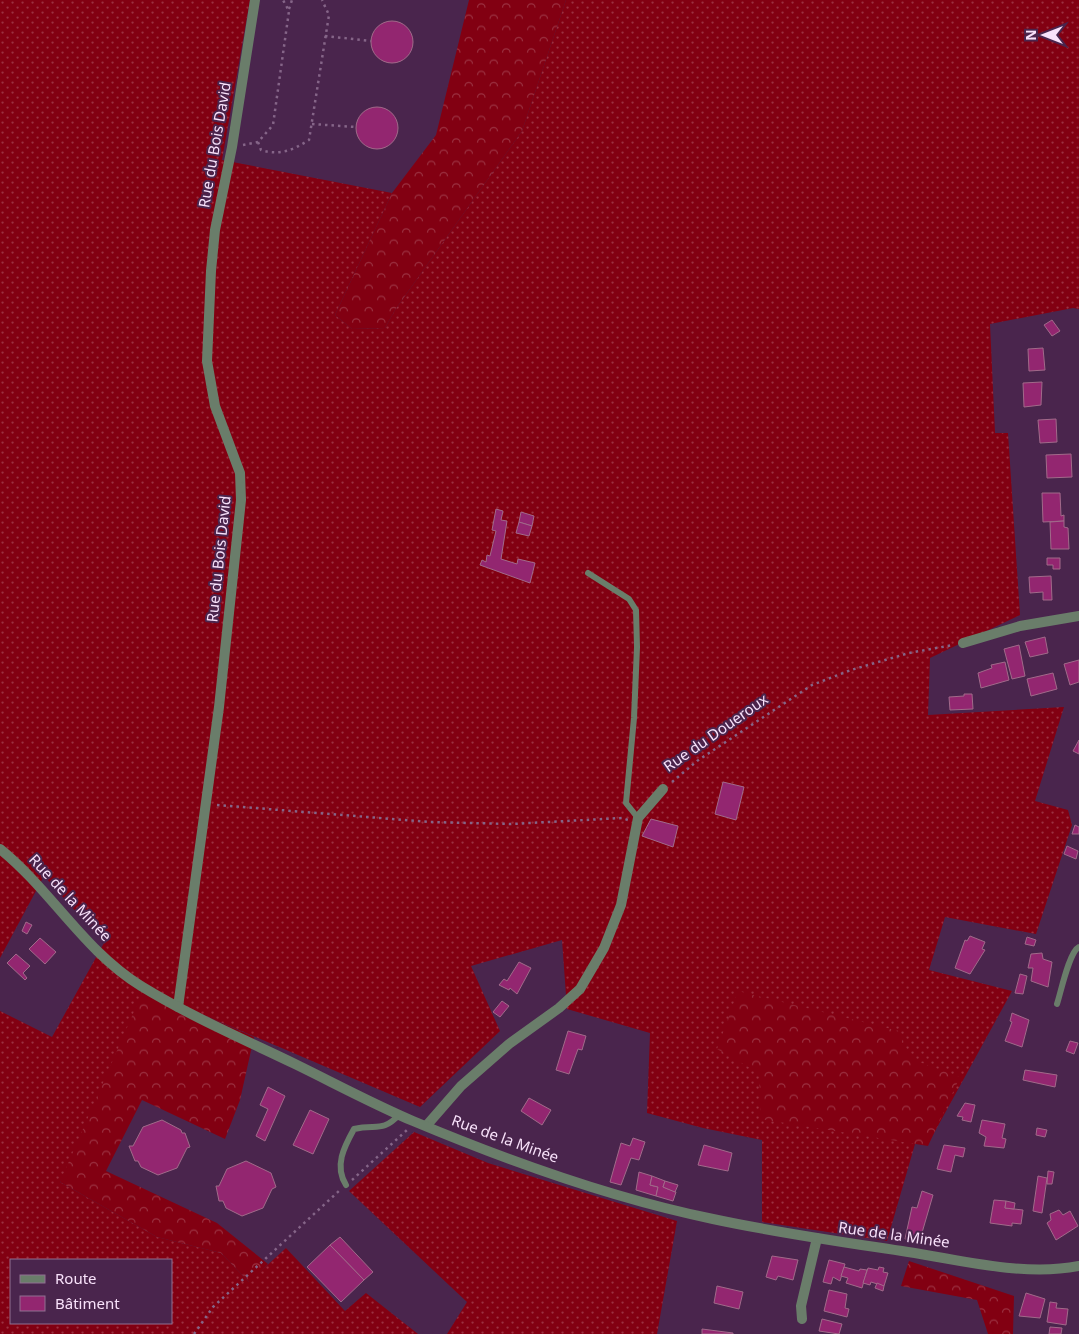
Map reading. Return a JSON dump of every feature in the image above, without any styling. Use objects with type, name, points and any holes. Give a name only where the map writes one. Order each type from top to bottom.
[{"type":"street","name":"Rue du Bois David","points":[[178,1007],[219,707],[241,500],[240,474],[215,406],[207,361],[214,238],[232,147],[255,0]]},
{"type":"street","points":[[963,644],[1020,626],[1079,616]]},
{"type":"street","name":"Rue du Doueroux","points":[[637,821],[663,789]]},
{"type":"street","points":[[427,1126],[461,1086],[509,1044],[559,1008],[580,989],[604,948],[621,905],[637,821]]},
{"type":"street","name":"Rue de la Minée","points":[[0,849],[21,866],[90,944],[138,984],[178,1007],[416,1122],[552,1173],[711,1219],[817,1238],[1017,1268],[1062,1269],[1079,1266]]},
{"type":"street","points":[[802,1318],[801,1306],[817,1238]]},
{"type":"lane","points":[[588,572],[629,599],[636,610],[637,647],[634,718],[626,803],[637,821]]},
{"type":"lane","points":[[1057,1004],[1075,949],[1079,947]]},
{"type":"lane","points":[[346,1185],[340,1176],[340,1164],[342,1152],[354,1129],[382,1128],[390,1125],[400,1114]]},
{"type":"path","points":[[284,0],[289,11]]},
{"type":"path","points":[[232,147],[258,142],[273,125],[292,0]]},
{"type":"path","points":[[258,142],[261,150],[289,152],[309,140],[329,15],[322,0]]},
{"type":"path","points":[[325,36],[370,41]]},
{"type":"path","points":[[312,124],[356,127]]},
{"type":"path","name":"Rue du Doueroux","points":[[663,789],[697,761],[812,685],[851,670],[909,653],[963,644]]},
{"type":"path","points":[[206,804],[430,822],[511,824],[622,818],[637,821]]},
{"type":"path","points":[[194,1334],[213,1307],[416,1122]]},
{"type":"green space","points":[[0,0],[250,0],[222,160],[392,193],[335,315],[352,329],[385,328],[395,310],[522,131],[566,0],[1079,0],[1079,309],[1073,308],[990,324],[995,433],[1008,433],[1020,615],[930,658],[928,715],[1064,707],[1035,801],[1068,810],[1072,825],[1036,934],[945,917],[929,970],[1012,991],[928,1144],[915,1144],[887,1241],[762,1222],[762,1140],[703,1128],[647,1113],[650,1033],[567,1009],[562,940],[471,966],[500,1031],[420,1107],[178,1004],[60,1182],[157,1237],[221,1253],[249,1282],[286,1248],[345,1311],[366,1293],[418,1334],[0,1334],[0,1011],[52,1037],[104,943],[44,876],[0,958]]},
{"type":"green space","points":[[469,0],[566,0],[522,131],[395,310],[385,328],[352,329],[335,315],[392,193],[436,135]]},
{"type":"green space","points":[[146,984],[178,1004],[254,1037],[240,1100],[225,1139],[142,1100],[106,1171],[217,1223],[268,1264],[250,1283],[221,1253],[157,1237],[60,1182]]},
{"type":"green space","points":[[738,991],[899,1031],[911,1059],[960,1077],[928,1146],[761,1119],[759,1073],[717,1049]]},
{"type":"green space","points":[[414,1132],[488,1163],[677,1221],[657,1334],[447,1334],[467,1302],[349,1191]]},
{"type":"green space","points":[[909,1261],[1014,1296],[1013,1334],[988,1334],[977,1300],[901,1286]]},
{"type":"building","points":[[388,21],[396,21],[407,27],[413,42],[407,57],[396,63],[388,63],[377,57],[371,46],[371,38],[377,27]]},
{"type":"building","points":[[373,107],[381,107],[392,113],[398,128],[392,143],[381,149],[373,149],[362,143],[356,132],[356,124],[362,113]]},
{"type":"building","points":[[1052,320],[1060,331],[1052,336],[1044,325]]},
{"type":"building","points":[[1043,348],[1045,370],[1029,371],[1028,349]]},
{"type":"building","points":[[1042,382],[1041,405],[1024,407],[1023,383]]},
{"type":"building","points":[[1056,419],[1057,442],[1040,443],[1038,420]]},
{"type":"building","points":[[1071,454],[1072,477],[1047,478],[1046,455]]},
{"type":"building","points":[[1042,493],[1060,493],[1061,516],[1064,515],[1064,521],[1043,522]]},
{"type":"building","points":[[496,509],[503,511],[501,520],[507,521],[501,559],[517,564],[518,559],[535,563],[530,583],[480,565],[482,560],[486,562],[487,555],[490,556],[496,531],[492,530]]},
{"type":"building","points":[[521,512],[534,516],[532,526],[519,522]]},
{"type":"building","points":[[1064,521],[1064,527],[1068,528],[1069,549],[1051,549],[1050,522]]},
{"type":"building","points":[[519,522],[532,526],[529,536],[516,533]]},
{"type":"building","points":[[1047,558],[1060,558],[1060,569],[1053,569],[1053,565],[1047,565]]},
{"type":"building","points":[[1051,576],[1052,600],[1043,600],[1043,592],[1030,593],[1029,577]]},
{"type":"building","points":[[1045,637],[1048,653],[1030,657],[1025,642]]},
{"type":"building","points":[[1019,645],[1025,676],[1012,679],[1004,649]]},
{"type":"building","points":[[1079,660],[1079,682],[1070,685],[1064,664]]},
{"type":"building","points":[[1005,662],[1009,680],[981,688],[978,673],[992,668],[991,665]]},
{"type":"building","points":[[1053,673],[1057,689],[1031,696],[1027,679]]},
{"type":"building","points":[[964,694],[972,694],[973,709],[950,710],[949,697],[964,696]]},
{"type":"building","points":[[1079,740],[1079,754],[1073,751]]},
{"type":"building","points":[[723,782],[744,787],[736,820],[715,814]]},
{"type":"building","points":[[651,819],[678,826],[673,847],[642,836]]},
{"type":"building","points":[[1075,825],[1079,827],[1079,834],[1072,834]]},
{"type":"building","points":[[1067,846],[1078,851],[1076,859],[1064,854]]},
{"type":"building","points":[[26,922],[32,925],[27,934],[22,931]]},
{"type":"building","points":[[970,936],[985,942],[982,949],[985,950],[970,974],[955,968],[965,940],[967,941]]},
{"type":"building","points":[[1027,937],[1036,940],[1034,946],[1025,944]]},
{"type":"building","points":[[40,938],[56,952],[45,964],[29,949]]},
{"type":"building","points":[[1042,953],[1043,959],[1052,962],[1048,987],[1031,981],[1033,968],[1028,968],[1031,954]]},
{"type":"building","points":[[16,954],[30,966],[23,973],[27,978],[25,980],[7,963]]},
{"type":"building","points":[[519,962],[531,968],[517,994],[510,988],[509,990],[499,985],[504,979],[507,981]]},
{"type":"building","points":[[1020,974],[1027,976],[1023,994],[1015,993]]},
{"type":"building","points":[[502,1001],[509,1006],[500,1017],[493,1012]]},
{"type":"building","points":[[1012,1013],[1029,1020],[1022,1047],[1005,1041],[1012,1022],[1010,1021]]},
{"type":"building","points":[[568,1031],[586,1036],[582,1050],[578,1049],[569,1074],[556,1070]]},
{"type":"building","points":[[1070,1041],[1078,1043],[1074,1054],[1066,1051]]},
{"type":"building","points":[[1025,1070],[1057,1075],[1055,1087],[1023,1080]]},
{"type":"building","points":[[268,1087],[285,1096],[265,1141],[256,1136],[268,1109],[260,1105]]},
{"type":"building","points":[[529,1098],[551,1110],[542,1125],[521,1111]]},
{"type":"building","points":[[965,1103],[975,1105],[971,1122],[962,1120],[963,1117],[957,1116]]},
{"type":"building","points":[[310,1110],[329,1119],[313,1154],[293,1145]]},
{"type":"building","points":[[162,1120],[185,1133],[190,1147],[187,1148],[177,1168],[158,1175],[141,1167],[138,1161],[135,1161],[129,1146],[133,1146],[143,1127]]},
{"type":"building","points":[[982,1120],[1005,1124],[1002,1138],[1006,1139],[1004,1148],[984,1146],[986,1137],[979,1133]]},
{"type":"building","points":[[1037,1128],[1047,1130],[1045,1137],[1036,1135]]},
{"type":"building","points":[[633,1138],[645,1142],[639,1160],[631,1158],[621,1185],[610,1182],[621,1143],[630,1146]]},
{"type":"building","points":[[704,1145],[732,1153],[728,1171],[698,1165]]},
{"type":"building","points":[[944,1145],[965,1148],[963,1157],[955,1155],[951,1172],[937,1169]]},
{"type":"building","points":[[246,1161],[271,1173],[276,1187],[272,1189],[263,1208],[242,1216],[226,1208],[223,1201],[219,1201],[216,1186],[219,1186],[227,1169]]},
{"type":"building","points":[[1048,1171],[1054,1172],[1052,1184],[1047,1184]]},
{"type":"building","points":[[639,1172],[652,1176],[650,1185],[658,1187],[656,1196],[636,1190]]},
{"type":"building","points":[[652,1176],[665,1181],[663,1187],[676,1192],[673,1201],[656,1196],[658,1187],[650,1185]]},
{"type":"building","points":[[1038,1176],[1047,1178],[1042,1213],[1033,1211]]},
{"type":"building","points":[[665,1181],[678,1185],[675,1192],[663,1187]]},
{"type":"building","points":[[922,1191],[933,1195],[919,1243],[905,1239],[912,1207],[917,1208]]},
{"type":"building","points":[[994,1200],[1006,1201],[1005,1208],[1023,1210],[1021,1224],[1012,1223],[1012,1226],[990,1223]]},
{"type":"building","points":[[1006,1201],[1015,1203],[1014,1209],[1005,1208]]},
{"type":"building","points":[[1059,1210],[1063,1215],[1070,1211],[1078,1226],[1056,1240],[1047,1223],[1051,1220],[1050,1214]]},
{"type":"building","points":[[340,1237],[373,1272],[364,1280],[330,1245]]},
{"type":"building","points":[[330,1245],[364,1280],[341,1302],[307,1267]]},
{"type":"building","points":[[772,1256],[798,1260],[793,1280],[778,1276],[776,1280],[766,1277]]},
{"type":"building","points":[[829,1260],[845,1264],[840,1281],[833,1277],[831,1284],[823,1282]]},
{"type":"building","points":[[844,1267],[859,1271],[860,1269],[867,1270],[862,1288],[846,1283],[848,1278],[841,1276]]},
{"type":"building","points":[[879,1267],[884,1268],[883,1272],[888,1273],[884,1286],[871,1282],[870,1285],[863,1283],[868,1268],[878,1270]]},
{"type":"building","points":[[877,1283],[884,1286],[883,1291],[875,1288]]},
{"type":"building","points":[[717,1286],[743,1292],[739,1309],[714,1303]]},
{"type":"building","points":[[829,1290],[847,1294],[845,1308],[849,1309],[847,1317],[824,1311]]},
{"type":"building","points":[[1026,1293],[1045,1299],[1040,1318],[1019,1316]]},
{"type":"building","points":[[1050,1302],[1057,1303],[1056,1308],[1068,1309],[1066,1325],[1047,1322]]},
{"type":"building","points":[[822,1319],[842,1324],[839,1334],[819,1331]]},
{"type":"building","points":[[1050,1327],[1062,1328],[1061,1334],[1049,1334]]},
{"type":"building","points":[[702,1329],[733,1333],[733,1334],[702,1334]]}]
